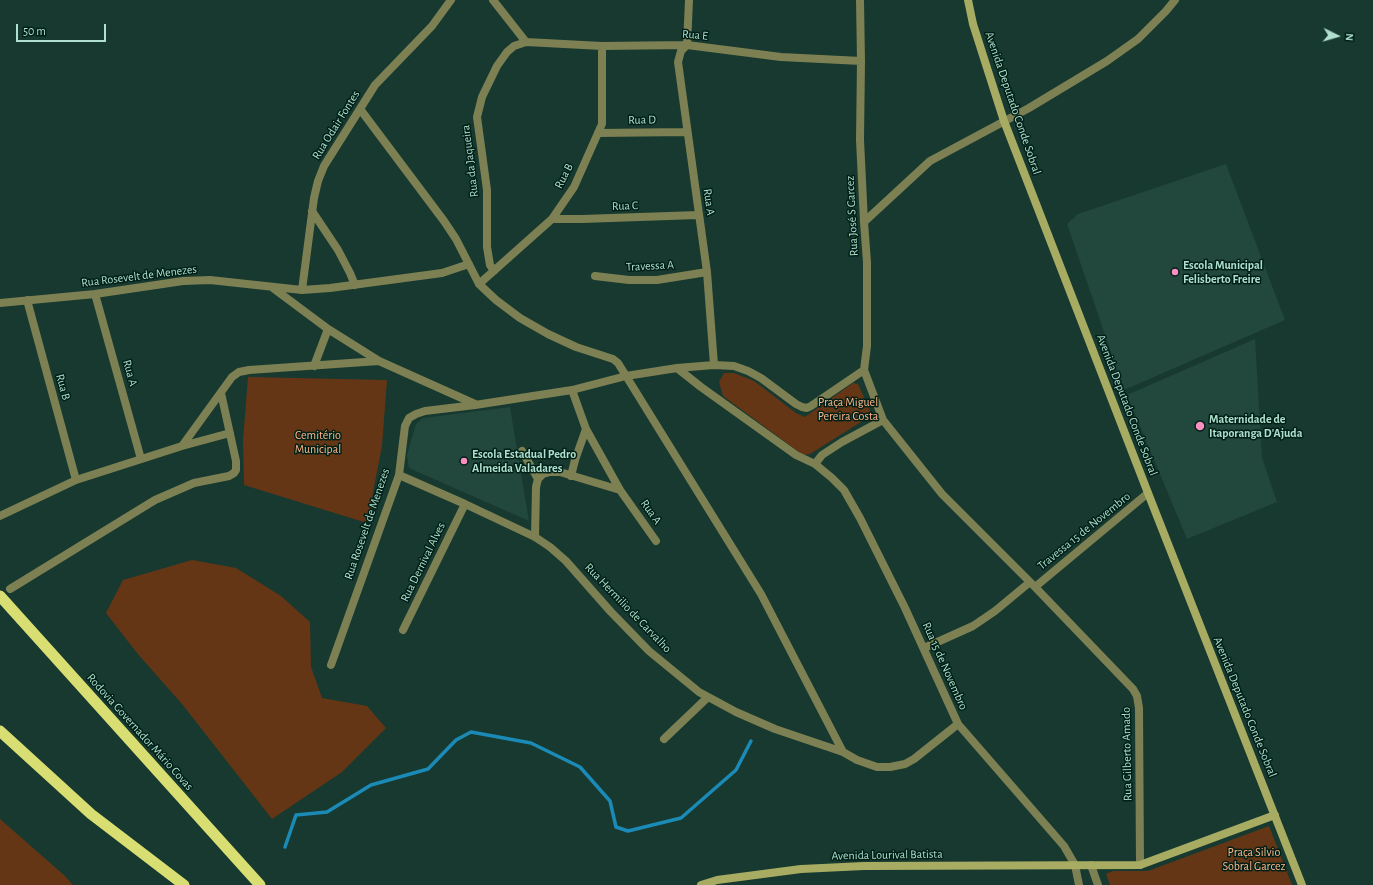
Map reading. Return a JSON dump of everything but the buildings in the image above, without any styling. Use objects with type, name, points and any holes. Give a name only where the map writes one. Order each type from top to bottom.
[{"type":"highway","name":"Rodovia Governador Mário Covas","points":[[0,596],[260,885]]},
{"type":"highway","points":[[0,607],[11,608]]},
{"type":"highway","points":[[0,731],[91,814],[184,885]]},
{"type":"main road","name":"Avenida Deputado Conde Sobral","points":[[968,0],[973,24],[1004,121],[1148,494],[1275,815]]},
{"type":"main road","points":[[1075,865],[1140,865],[1275,815],[1302,885]]},
{"type":"main road","name":"Avenida Lourival Batista","points":[[701,885],[718,880],[801,869],[864,866],[1075,865]]},
{"type":"street","name":"Rua Odair Fontes","points":[[302,290],[312,211],[318,181],[324,166],[375,85],[432,26],[451,0]]},
{"type":"street","points":[[493,0],[526,42]]},
{"type":"street","points":[[687,45],[689,0]]},
{"type":"street","name":"Rua José S Garcez","points":[[860,0],[860,140],[867,262],[867,346],[864,370]]},
{"type":"street","points":[[864,222],[930,161],[1068,85],[1113,57],[1138,39],[1175,0]]},
{"type":"street","name":"Rua E","points":[[526,42],[602,46],[687,45],[781,58],[861,61]]},
{"type":"street","name":"Rua da Jaqueira","points":[[494,271],[490,265],[487,247],[487,190],[477,117],[482,97],[497,66],[507,52],[514,46],[526,42]]},
{"type":"street","name":"Rua A","points":[[687,45],[681,51],[678,62],[707,272],[714,365]]},
{"type":"street","name":"Rua B","points":[[479,284],[552,219],[574,187],[602,124],[602,46]]},
{"type":"street","points":[[360,109],[444,221],[456,239],[479,284],[496,300],[520,318],[548,334],[576,347],[613,359],[618,363],[761,594],[843,752]]},
{"type":"street","name":"Rua D","points":[[598,133],[687,132]]},
{"type":"street","points":[[312,211],[338,250],[355,285]]},
{"type":"street","name":"Rua C","points":[[552,219],[698,215]]},
{"type":"street","name":"Rua Rosevelt de Menezes","points":[[0,303],[95,294],[148,285],[210,280],[302,290],[330,288],[442,273],[469,264]]},
{"type":"street","name":"Travessa A","points":[[595,276],[629,280],[657,280],[707,272]]},
{"type":"street","points":[[273,288],[328,329],[379,361],[475,405]]},
{"type":"street","name":"Rua A","points":[[95,294],[141,459]]},
{"type":"street","name":"Rua B","points":[[27,300],[76,480]]},
{"type":"street","points":[[314,366],[328,329]]},
{"type":"street","points":[[182,446],[232,377],[244,371],[379,361]]},
{"type":"street","points":[[714,365],[734,366],[761,378],[796,404],[807,408],[864,370],[883,420],[842,442],[822,455],[815,464],[796,455],[700,387],[677,368],[714,365]]},
{"type":"street","name":"Rua Rosevelt de Menezes","points":[[331,665],[399,476],[405,426],[409,418],[424,411],[475,405],[572,390],[626,376],[677,368]]},
{"type":"street","name":"Rua A","points":[[572,390],[586,429],[620,490],[656,541]]},
{"type":"street","points":[[10,589],[155,500],[194,484],[229,476],[234,473],[236,470],[236,461],[221,393]]},
{"type":"street","name":"Rua Gilberto Amado","points":[[883,420],[942,494],[1032,584],[1133,689],[1137,696],[1139,708],[1140,865]]},
{"type":"street","points":[[571,476],[586,429]]},
{"type":"street","points":[[0,516],[76,480],[182,446],[230,433]]},
{"type":"street","points":[[522,451],[538,479]]},
{"type":"street","name":"Rua 15 de Novembro","points":[[815,464],[844,490],[860,518],[924,648],[958,724],[1051,830],[1064,846],[1075,865]]},
{"type":"street","points":[[535,537],[536,486],[538,479],[543,474],[560,472],[620,490]]},
{"type":"street","name":"Rua Hermilio de Carvalho","points":[[399,476],[465,504],[535,537],[550,547],[566,561],[611,612],[650,650],[699,692],[736,712],[775,729],[843,752],[857,760],[877,767],[890,767],[905,764],[914,759],[958,724]]},
{"type":"street","name":"Travessa 15 de Novembro","points":[[924,648],[973,626],[995,611],[1148,494]]},
{"type":"street","name":"Rua Dernival Alves","points":[[403,630],[465,504]]},
{"type":"street","points":[[664,740],[708,697]]},
{"type":"street","points":[[1075,865],[1079,885]]},
{"type":"street","points":[[1091,865],[1098,885]]},
{"type":"shaded area","name":"Escola Municipal Felisberto Freire","points":[[1226,164],[1285,320],[1124,390],[1067,224],[1078,214]]},
{"type":"shaded area","name":"Maternidade de Itaporanga D'Ajuda","points":[[1255,339],[1262,457],[1277,502],[1187,539],[1127,395]]},
{"type":"shaded area","name":"Escola Estadual Pedro Almeida Valadares","points":[[510,407],[529,521],[409,468],[407,455],[416,424],[423,418]]},
{"type":"green space","name":"Praça Miguel Pereira Costa","points":[[724,373],[734,373],[754,381],[796,413],[805,417],[853,383],[858,384],[872,415],[810,454],[803,455],[723,396],[719,382]]},
{"type":"green space","name":"Cemitério Municipal","points":[[248,377],[387,380],[382,446],[367,523],[244,485],[243,440]]},
{"type":"green space","points":[[192,560],[236,568],[281,596],[310,622],[311,667],[322,698],[367,706],[386,728],[342,772],[272,819],[182,704],[137,653],[106,613],[123,580]]},
{"type":"green space","points":[[0,819],[65,876],[73,885],[0,885]]},
{"type":"green space","name":"Praça Silvio Sobral Garcez","points":[[1269,826],[1292,885],[1110,885],[1106,874],[1113,871],[1148,871]]},
{"type":"waterway","points":[[285,847],[296,815],[327,812],[371,785],[428,769],[456,740],[471,732],[531,743],[580,767],[610,801],[616,827],[628,831],[681,818],[736,770],[751,741]]},
{"type":"place","name":"Escola Municipal Felisberto Freire","points":[[1175,272]]},
{"type":"place","name":"Maternidade de Itaporanga D'Ajuda","points":[[1200,426]]},
{"type":"place","name":"Escola Estadual Pedro Almeida Valadares","points":[[464,461]]}]
